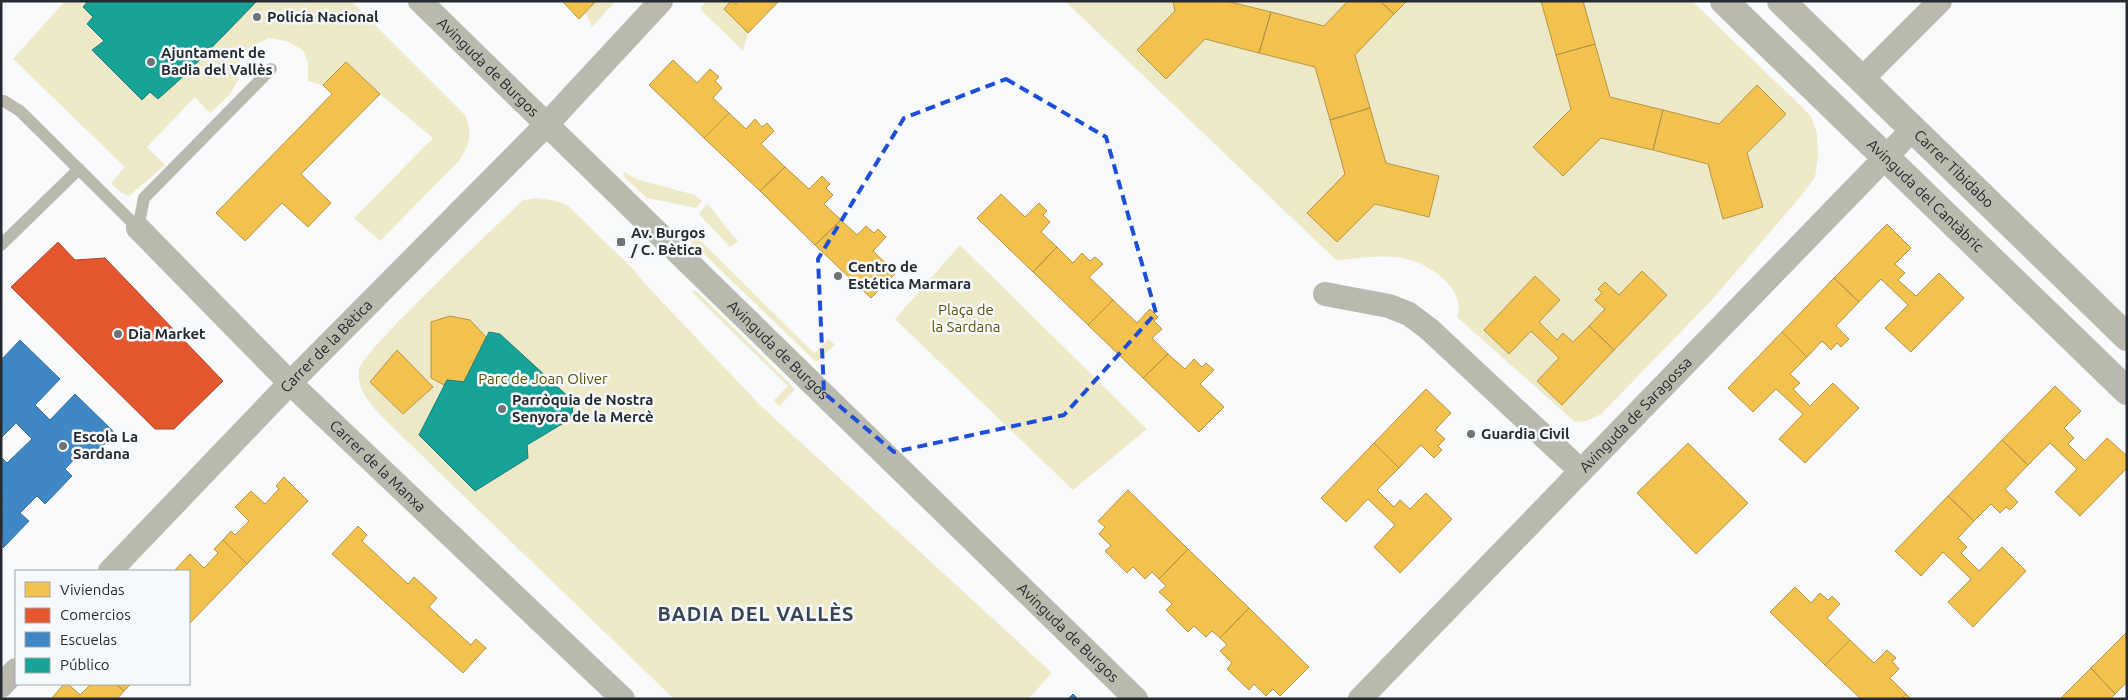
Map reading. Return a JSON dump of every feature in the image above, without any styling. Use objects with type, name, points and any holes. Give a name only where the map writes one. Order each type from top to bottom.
[{"type":"street","name":"Avinguda de Burgos","points":[[420,1],[1136,699]]},
{"type":"street","name":"Carrer de la Bètica","points":[[111,570],[290,384],[547,124],[661,1]]},
{"type":"street","name":"Avinguda del Cantàbric","points":[[1724,1],[2127,391]]},
{"type":"street","name":"Carrer Tibidabo","points":[[1781,1],[2127,337]]},
{"type":"street","points":[[1861,80],[1940,1]]},
{"type":"street","name":"Avinguda de Saragossa","points":[[1360,699],[1912,130]]},
{"type":"street","name":"Carrer de la Manxa","points":[[138,228],[290,384],[623,699]]},
{"type":"street","points":[[1326,294],[1389,306],[1409,314],[1429,329],[1581,471]]},
{"type":"street","points":[[1,686],[15,671]]},
{"type":"lane","points":[[138,228],[144,198],[271,70]]},
{"type":"lane","points":[[1,101],[20,111],[138,228]]},
{"type":"lane","points":[[1,245],[79,170]]},
{"type":"highlighted area","points":[[1006,79],[1106,137],[1156,313],[1064,415],[894,452],[824,393],[818,259],[904,118]]},
{"type":"green space","points":[[65,1],[351,1],[465,115],[469,128],[468,145],[458,162],[380,241],[354,218],[433,138],[380,94],[346,62],[323,85],[308,81],[308,62],[303,50],[286,41],[269,38],[250,47],[239,63],[239,78],[230,94],[210,113],[195,97],[147,147],[165,165],[129,196],[120,192],[111,183],[125,167],[13,59]]},
{"type":"green space","points":[[596,1],[616,1],[592,27],[585,12]]},
{"type":"green space","points":[[707,1],[779,1],[748,33],[743,51],[700,9]]},
{"type":"green space","points":[[1065,1],[1692,1],[1811,116],[1817,133],[1818,157],[1815,177],[1801,196],[1710,302],[1601,414],[1587,421],[1575,422],[1457,317],[1459,305],[1454,292],[1449,284],[1433,270],[1404,258],[1372,257],[1336,260]]},
{"type":"green space","points":[[625,172],[636,179],[695,195],[702,201],[696,208],[647,198],[623,176]]},
{"type":"green space","name":"Parc de Joan Oliver","points":[[538,198],[556,201],[568,206],[633,269],[762,407],[1052,673],[1028,699],[674,699],[381,416],[365,395],[360,383],[359,369],[366,357],[434,286],[523,200]]},
{"type":"green space","points":[[707,204],[738,241],[730,247],[699,214]]},
{"type":"green space","points":[[688,228],[814,353],[829,339],[835,345],[816,362],[678,229]]},
{"type":"green space","name":"Plaça de la Sardana","points":[[960,245],[1147,429],[1073,490],[895,319]]},
{"type":"green space","points":[[695,290],[795,389],[779,406],[774,400],[788,386],[692,292]]},
{"type":"building: Viviendas","points":[[562,1],[596,1],[579,19]]},
{"type":"building: Viviendas","points":[[731,1],[736,4],[739,1],[779,1],[748,33],[724,9]]},
{"type":"building: Viviendas","points":[[1173,1],[1226,1],[1271,12],[1259,53],[1205,39],[1166,79],[1137,50],[1175,11]]},
{"type":"building: Viviendas","points":[[1348,1],[1380,1],[1394,14],[1355,55],[1370,108],[1330,120],[1315,67],[1259,53],[1271,12],[1324,26]]},
{"type":"building: Viviendas","points":[[1380,1],[1407,1],[1394,14]]},
{"type":"building: Viviendas","points":[[1541,1],[1583,1],[1595,44],[1556,55]]},
{"type":"building: Viviendas","points":[[1595,44],[1610,97],[1663,110],[1653,150],[1601,138],[1563,176],[1533,147],[1571,109],[1556,55]]},
{"type":"building: Viviendas","points":[[673,60],[697,83],[710,69],[719,77],[715,81],[722,88],[713,98],[729,113],[704,138],[649,85]]},
{"type":"building: Viviendas","points":[[346,62],[380,94],[301,174],[331,203],[308,227],[282,203],[245,241],[216,213],[332,94],[323,85]]},
{"type":"building: Viviendas","points":[[1757,85],[1786,114],[1747,153],[1763,207],[1723,219],[1708,164],[1653,150],[1663,110],[1719,124]]},
{"type":"building: Viviendas","points":[[1370,108],[1386,163],[1439,176],[1429,217],[1375,204],[1337,242],[1307,213],[1345,174],[1330,120]]},
{"type":"building: Viviendas","points":[[729,113],[746,129],[755,119],[762,127],[767,123],[774,131],[761,144],[785,167],[760,191],[704,138]]},
{"type":"building: Viviendas","points":[[785,167],[809,189],[822,176],[830,184],[826,188],[833,195],[824,204],[841,220],[815,245],[760,191]]},
{"type":"building: Viviendas","points":[[1001,194],[1025,217],[1039,203],[1047,211],[1043,215],[1050,222],[1041,232],[1057,247],[1033,272],[977,218]]},
{"type":"building: Viviendas","points":[[841,220],[857,235],[866,226],[874,233],[878,229],[886,237],[873,251],[896,273],[871,298],[815,245]]},
{"type":"building: Viviendas","points":[[1887,224],[1911,248],[1895,264],[1905,273],[1898,280],[1916,296],[1939,273],[1964,298],[1911,352],[1885,328],[1908,305],[1881,279],[1859,302],[1834,278]]},
{"type":"building: Viviendas","points":[[1057,247],[1073,263],[1082,253],[1090,261],[1095,257],[1103,264],[1089,277],[1113,300],[1088,325],[1033,272]]},
{"type":"building: Viviendas","points":[[1642,271],[1667,295],[1614,350],[1589,326],[1605,309],[1595,300],[1602,293],[1598,289],[1605,282],[1619,295]]},
{"type":"building: Viviendas","points":[[1535,276],[1560,300],[1539,322],[1557,340],[1563,333],[1573,342],[1589,326],[1614,350],[1562,405],[1537,381],[1559,358],[1531,331],[1509,354],[1484,330]]},
{"type":"building: Viviendas","points":[[1834,278],[1859,302],[1836,326],[1849,339],[1841,347],[1837,343],[1831,350],[1822,341],[1807,357],[1782,332]]},
{"type":"building: Viviendas","points":[[1113,300],[1137,323],[1150,309],[1158,317],[1154,321],[1162,329],[1152,338],[1168,354],[1143,378],[1088,325]]},
{"type":"building: Viviendas","points":[[450,316],[470,320],[486,337],[464,382],[447,380],[444,385],[431,378],[431,322]]},
{"type":"building: Viviendas","points":[[1782,332],[1807,357],[1790,374],[1800,383],[1793,389],[1810,406],[1833,383],[1859,408],[1805,463],[1779,439],[1803,414],[1776,389],[1753,412],[1728,388]]},
{"type":"building: Viviendas","points":[[397,350],[433,387],[403,414],[370,382]]},
{"type":"building: Viviendas","points":[[1168,354],[1185,369],[1194,359],[1202,367],[1206,363],[1214,370],[1200,384],[1224,407],[1199,432],[1143,378]]},
{"type":"building: Viviendas","points":[[2055,386],[2081,411],[2064,428],[2074,438],[2068,444],[2085,461],[2107,438],[2127,456],[2127,468],[2080,516],[2055,492],[2077,469],[2050,443],[2028,465],[2002,440]]},
{"type":"building: Viviendas","points":[[1426,389],[1451,413],[1435,430],[1445,439],[1438,446],[1442,450],[1434,458],[1421,445],[1399,468],[1374,443]]},
{"type":"building: Viviendas","points":[[2002,440],[2028,465],[2005,489],[2018,502],[2010,510],[2006,507],[2000,513],[1991,504],[1974,521],[1948,496]]},
{"type":"building: Viviendas","points":[[1374,443],[1399,468],[1377,490],[1394,507],[1400,500],[1410,509],[1426,493],[1452,519],[1400,573],[1374,547],[1395,525],[1368,499],[1346,522],[1321,498]]},
{"type":"building: Viviendas","points":[[1688,443],[1748,503],[1696,554],[1637,493]]},
{"type":"building: Viviendas","points":[[284,477],[308,501],[247,564],[223,540],[231,531],[235,535],[249,521],[235,507],[251,491],[265,504],[279,489],[276,486]]},
{"type":"building: Viviendas","points":[[1128,490],[1188,549],[1159,579],[1152,572],[1145,579],[1133,567],[1127,573],[1105,551],[1111,546],[1099,534],[1105,527],[1098,521]]},
{"type":"building: Viviendas","points":[[1948,496],[1974,521],[1958,538],[1967,547],[1961,553],[1979,571],[2002,547],[2026,571],[1973,627],[1948,602],[1971,579],[1943,552],[1921,576],[1895,551]]},
{"type":"building: Viviendas","points":[[358,526],[367,535],[362,541],[408,584],[414,577],[437,598],[429,607],[471,645],[476,639],[486,648],[463,673],[332,554]]},
{"type":"building: Viviendas","points":[[223,540],[247,564],[190,623],[190,570],[175,570],[190,554],[204,568],[218,553],[214,549]]},
{"type":"building: Viviendas","points":[[1188,549],[1249,608],[1220,638],[1212,631],[1206,637],[1194,626],[1188,632],[1166,610],[1172,604],[1159,592],[1166,586],[1159,579]]},
{"type":"building: Viviendas","points":[[1795,587],[1811,603],[1820,593],[1828,600],[1832,596],[1840,604],[1827,618],[1850,640],[1825,665],[1770,612]]},
{"type":"building: Viviendas","points":[[1249,608],[1309,667],[1280,696],[1273,689],[1266,696],[1254,684],[1249,690],[1227,669],[1232,663],[1220,651],[1227,645],[1220,638]]},
{"type":"building: Viviendas","points":[[2127,632],[2127,682],[2115,694],[2091,668]]},
{"type":"building: Viviendas","points":[[1850,640],[1874,663],[1887,650],[1896,658],[1892,661],[1899,669],[1890,678],[1906,694],[1901,699],[1861,699],[1825,665]]},
{"type":"building: Viviendas","points":[[2091,668],[2115,694],[2110,699],[2060,699]]},
{"type":"building: Viviendas","points":[[63,685],[69,685],[80,695],[90,685],[117,685],[124,691],[117,699],[51,699]]},
{"type":"building: Viviendas","points":[[117,685],[130,685],[124,691]]},
{"type":"building: Viviendas","points":[[1906,694],[1911,699],[1901,699]]},
{"type":"building: Comercios","name":"Dia Market","points":[[58,242],[75,260],[105,258],[223,381],[174,429],[155,429],[11,287]]},
{"type":"building: Escuelas","name":"Escola La Sardana","points":[[20,340],[60,379],[35,405],[50,420],[75,394],[115,433],[88,461],[80,453],[65,469],[72,476],[45,504],[37,496],[20,513],[29,521],[3,548],[1,457],[7,463],[32,439],[16,423],[1,438],[1,360]]},
{"type":"building: Escuelas","points":[[1073,694],[1078,699],[1068,699]]},
{"type":"building: Público","name":"Ajuntament de Badia del Vallès","points":[[88,1],[257,1],[186,74],[158,99],[150,92],[142,100],[92,50],[104,41],[87,24],[93,17],[83,7]]},
{"type":"building: Público","name":"Parròquia de Nostra Senyora de la Mercè","points":[[489,332],[500,334],[573,401],[572,418],[527,445],[528,458],[475,491],[419,435],[447,380],[464,382]]},
{"type":"place","name":"Policía Nacional","points":[[257,17]]},
{"type":"place","name":"Ajuntament de Badia del Vallès","points":[[151,62]]},
{"type":"place","name":"Av. Burgos / C. Bètica","points":[[621,242]]},
{"type":"place","name":"Centro de Estética Marmara","points":[[838,276]]},
{"type":"place","name":"Dia Market","points":[[118,334]]},
{"type":"place","name":"Parròquia de Nostra Senyora de la Mercè","points":[[502,409]]},
{"type":"place","name":"Guardia Civil","points":[[1471,434]]},
{"type":"place","name":"Escola La Sardana","points":[[63,446]]},
{"type":"district","name":"BADIA DEL VALLÈS","points":[[756,614]]}]
